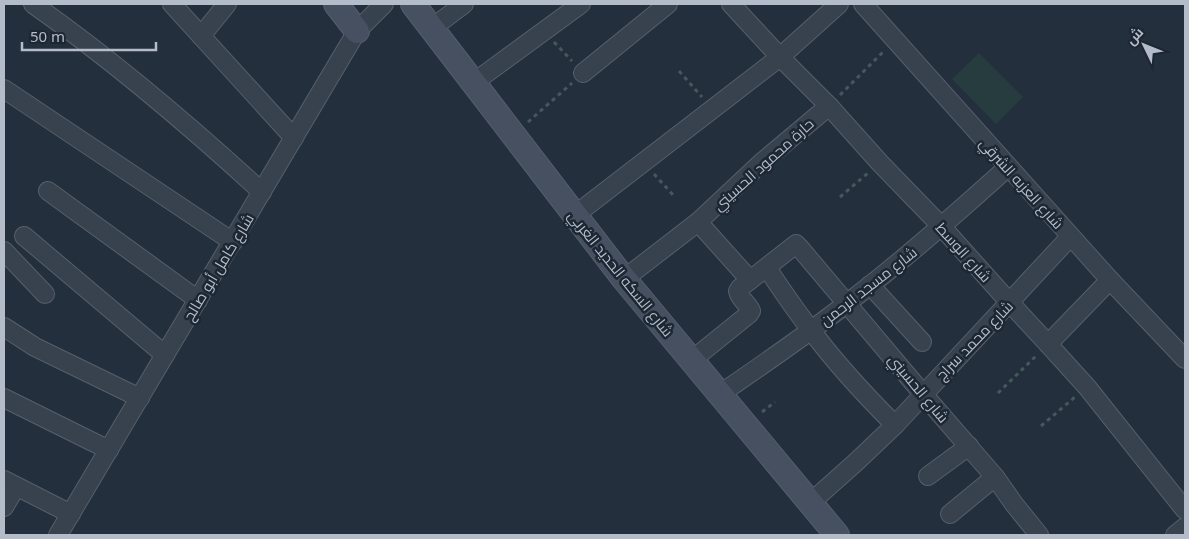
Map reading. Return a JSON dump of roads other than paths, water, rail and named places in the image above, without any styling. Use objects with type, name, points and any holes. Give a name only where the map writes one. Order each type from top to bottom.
[{"type":"street","points":[[33,4],[129,76],[197,133],[262,192]]},
{"type":"street","points":[[172,4],[294,138]]},
{"type":"street","points":[[201,36],[227,4]]},
{"type":"street","points":[[336,4],[357,31]]},
{"type":"street","name":"شارع كامل أبو صالح","points":[[58,535],[357,31],[384,4]]},
{"type":"street","name":"شارع السكه الحديد الغربي","points":[[413,4],[624,279],[837,535]]},
{"type":"street","points":[[432,28],[464,4]]},
{"type":"street","points":[[473,83],[580,4]]},
{"type":"street","points":[[583,73],[668,4]]},
{"type":"street","points":[[575,215],[780,57],[839,4]]},
{"type":"street","name":"شارع العزبه الشرقي","points":[[863,4],[1070,237],[1185,359]]},
{"type":"street","name":"شارع الوسط","points":[[737,6],[780,57],[829,106],[880,163],[942,227],[1087,387],[1185,510]]},
{"type":"street","points":[[4,88],[232,242]]},
{"type":"street","name":"حارة محمود الحسيني","points":[[624,279],[698,222],[761,164],[829,106]]},
{"type":"street","name":"شارع مسجد الرحمن","points":[[720,394],[848,303],[942,227],[1008,167]]},
{"type":"street","points":[[48,191],[198,300]]},
{"type":"street","points":[[698,222],[750,280]]},
{"type":"street","points":[[24,236],[165,355]]},
{"type":"street","name":"شارع محمد سراج","points":[[810,503],[895,425],[1070,237]]},
{"type":"street","name":"شارع الحسيني","points":[[766,268],[796,244],[800,247],[995,477],[1039,535]]},
{"type":"street","points":[[4,251],[45,294]]},
{"type":"street","points":[[692,360],[749,314],[751,311],[738,291],[766,268],[811,331],[863,393],[895,425]]},
{"type":"street","points":[[1048,344],[1110,280]]},
{"type":"street","points":[[870,285],[922,342]]},
{"type":"street","points":[[4,326],[35,346],[140,398]]},
{"type":"street","points":[[4,398],[109,450]]},
{"type":"street","points":[[928,476],[969,446]]},
{"type":"street","points":[[950,514],[995,477]]},
{"type":"street","points":[[4,507],[10,483],[71,514]]},
{"type":"street","points":[[1174,535],[1185,527]]}]
